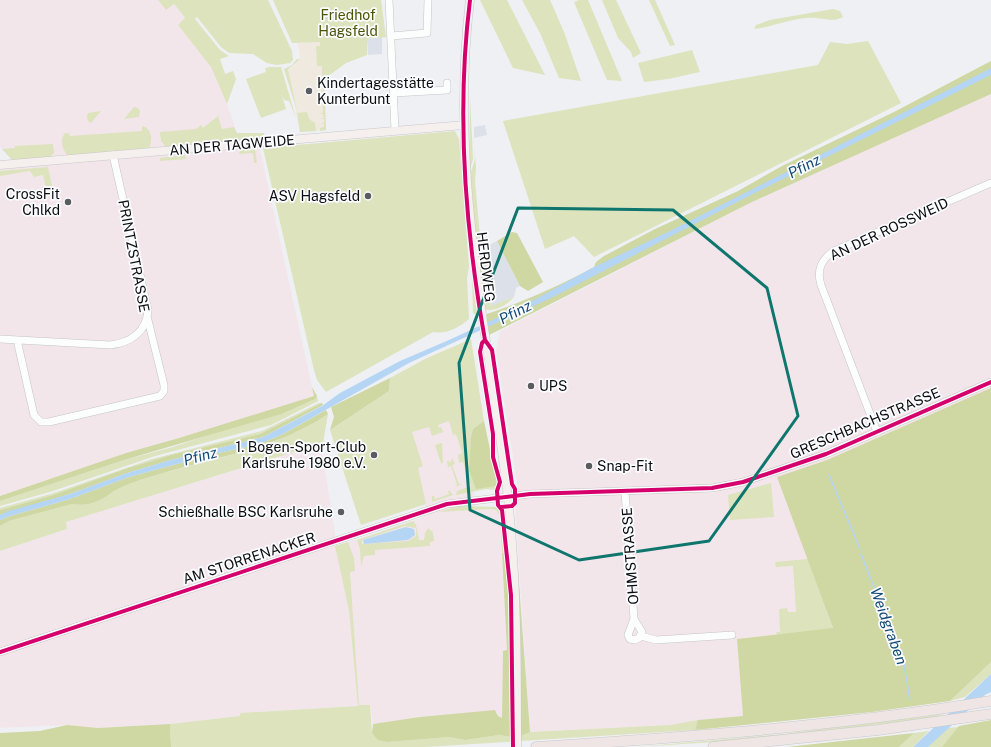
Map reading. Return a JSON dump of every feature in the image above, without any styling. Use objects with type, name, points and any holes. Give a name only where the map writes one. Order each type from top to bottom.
[{"type":"highway","points":[[536,747],[705,736],[847,721],[991,701]]},
{"type":"highway","points":[[713,747],[810,738],[991,714]]},
{"type":"main road","name":"HERDWEG","points":[[470,0],[464,62],[464,125],[470,226],[484,335],[508,496],[516,602],[517,747]]},
{"type":"main road","name":"AN DER TAGWEIDE","points":[[0,165],[464,125]]},
{"type":"street","points":[[389,0],[394,93],[394,130]]},
{"type":"street","points":[[391,36],[427,33],[428,0]]},
{"type":"street","points":[[394,93],[447,90],[447,83]]},
{"type":"street","name":"PRINTZSTRASSE","points":[[0,339],[110,345],[123,344],[138,334],[148,316],[148,310],[113,155]]},
{"type":"street","name":"AN DER ROSSWEID","points":[[876,432],[819,280],[819,267],[825,258],[834,251],[991,183]]},
{"type":"street","points":[[17,340],[34,415],[41,422],[48,422],[160,396],[164,391],[164,385],[148,316]]},
{"type":"street","name":"GRESCHBACHSTRASSE","points":[[508,496],[625,492],[728,486],[826,454],[991,382]]},
{"type":"street","name":"OHMSTRASSE","points":[[625,492],[634,619],[628,635],[632,640],[637,640],[641,636],[641,629],[634,619]]},
{"type":"street","name":"AM STORRENACKER","points":[[0,652],[447,504],[508,496]]},
{"type":"street","name":"OHMSTRASSE","points":[[641,636],[656,640],[732,635]]},
{"type":"highlighted area","points":[[518,208],[673,210],[767,288],[798,416],[709,541],[579,560],[470,510],[459,363]]},
{"type":"shaded area","points":[[0,0],[158,0],[166,10],[174,4],[185,19],[178,25],[211,67],[227,104],[237,133],[259,145],[314,396],[126,453],[0,496],[0,168],[29,165],[15,146],[15,148],[2,149],[0,146]]},
{"type":"shaded area","points":[[382,37],[382,54],[368,55],[367,39]]},
{"type":"shaded area","name":"Kindertagesstätte Kunterbunt","points":[[320,42],[346,63],[324,79],[326,130],[300,132],[288,69],[300,59],[298,43]]},
{"type":"shaded area","points":[[991,94],[991,388],[833,629],[737,639],[743,716],[698,720],[670,725],[530,732],[515,505],[518,489],[496,350],[500,331],[752,202]]},
{"type":"shaded area","points":[[485,125],[487,135],[474,138],[474,127]]},
{"type":"shaded area","points":[[497,241],[520,286],[516,288],[514,297],[491,307],[484,248]]},
{"type":"shaded area","points":[[450,412],[474,488],[476,510],[496,510],[500,516],[507,651],[503,652],[502,718],[498,716],[497,712],[467,713],[373,724],[370,705],[240,713],[240,716],[170,724],[98,728],[67,725],[0,728],[0,551],[67,529],[65,522],[321,444],[337,546],[427,516],[418,470],[399,434]]},
{"type":"green space","points":[[158,0],[268,0],[292,51],[293,60],[290,63],[277,65],[267,63],[253,54],[229,53],[221,47],[197,17],[195,19],[220,50],[229,56],[220,59],[225,74],[233,71],[236,79],[227,104],[211,67],[178,25],[185,18],[174,4],[166,10]]},
{"type":"green space","name":"Friedhof Hagsfeld","points":[[273,0],[381,0],[386,37],[367,39],[367,55],[346,63],[324,79],[326,130],[320,131],[320,128],[324,127],[324,124],[320,124],[324,123],[324,119],[320,119],[324,118],[323,114],[319,114],[323,113],[322,66],[317,66],[316,46],[320,46],[320,42],[292,43]]},
{"type":"green space","points":[[480,0],[507,0],[545,75],[513,68]]},
{"type":"green space","points":[[522,0],[550,0],[564,32],[581,81],[559,78],[540,33]]},
{"type":"green space","points":[[579,0],[588,0],[622,81],[607,80],[574,2]]},
{"type":"green space","points":[[602,0],[616,0],[641,53],[633,58],[631,52],[618,38]]},
{"type":"green space","points":[[649,0],[655,0],[675,45],[670,46]]},
{"type":"green space","points":[[833,9],[840,11],[843,17],[833,20],[809,18],[793,20],[754,29],[756,25],[770,20]]},
{"type":"green space","points":[[868,41],[901,103],[594,257],[574,236],[545,249],[503,121],[818,65],[830,42],[847,44]]},
{"type":"green space","points":[[692,50],[700,72],[668,79],[644,82],[638,63]]},
{"type":"green space","points":[[297,59],[300,59],[288,69],[297,111],[284,69],[292,65]]},
{"type":"green space","points":[[991,61],[991,94],[752,202],[489,335],[487,314],[542,293],[594,267],[596,262],[604,256],[655,229],[738,191],[782,166],[894,112]]},
{"type":"green space","points":[[281,67],[296,118],[289,101],[284,100],[281,93],[286,109],[261,118],[246,79],[266,72],[265,68]]},
{"type":"green space","points":[[470,96],[473,159],[469,173]]},
{"type":"green space","points":[[134,107],[138,108],[140,111],[139,117],[124,119]]},
{"type":"green space","points":[[101,111],[91,123],[88,121],[88,113]]},
{"type":"green space","points":[[307,112],[309,119],[315,123],[316,131],[300,132],[297,113]]},
{"type":"green space","points":[[218,116],[222,129],[234,127],[237,133],[264,133],[265,138],[167,148],[161,141],[160,132],[196,129],[201,125],[203,128]]},
{"type":"green space","points":[[142,126],[148,129],[151,135],[149,148],[68,156],[62,145],[62,139],[65,133],[69,133],[70,136],[142,131]]},
{"type":"green space","name":"ASV Hagsfeld","points":[[455,131],[459,139],[469,266],[467,278],[469,319],[452,330],[433,332],[326,392],[317,380],[314,370],[263,148]]},
{"type":"green space","points":[[473,131],[476,168],[475,181],[481,248],[484,248],[491,306],[514,297],[505,305],[492,310],[484,309],[475,249],[470,175],[475,159]]},
{"type":"green space","points":[[53,144],[54,153],[49,158],[13,161],[2,149],[15,148],[15,146]]},
{"type":"green space","points":[[255,149],[257,163],[254,163],[253,153],[239,154],[240,150]]},
{"type":"green space","points":[[185,155],[186,159],[160,161],[160,158]]},
{"type":"green space","points":[[48,167],[52,186],[46,188],[43,175],[34,177],[30,171],[0,176],[0,171]]},
{"type":"green space","points":[[512,232],[517,233],[543,282],[528,291],[520,286],[497,241]]},
{"type":"green space","points":[[472,277],[477,314],[476,315],[473,313]]},
{"type":"green space","points":[[471,339],[484,421],[473,429],[469,470],[497,483],[494,467],[498,477],[499,487],[496,490],[486,489],[456,495],[457,491],[471,486],[463,462],[459,463],[458,455],[462,453],[456,434],[453,435],[449,421],[438,425],[439,428],[441,427],[443,432],[432,436],[429,427],[412,432],[423,466],[418,468],[426,504],[361,525],[330,430],[389,391],[390,378],[425,359]]},
{"type":"green space","points":[[390,378],[389,391],[330,430],[334,417],[331,407]]},
{"type":"green space","points":[[312,387],[317,396],[315,399],[281,414],[124,460],[0,501],[0,496],[126,453],[314,396]]},
{"type":"green space","points":[[991,388],[991,662],[950,701],[872,712],[695,730],[698,720],[743,716],[737,639],[833,628],[777,477],[827,460]]},
{"type":"green space","points":[[317,396],[318,401],[271,425],[155,456],[53,491],[0,506],[0,501],[124,460],[173,447],[315,399]]},
{"type":"green space","points":[[319,403],[322,403],[260,434],[171,455],[125,469],[53,495],[0,510],[0,508],[54,493],[152,459],[262,431]]},
{"type":"green space","points":[[322,403],[323,405],[263,437],[171,460],[127,473],[70,494],[0,515],[0,510],[53,495],[125,469],[171,455],[260,434]]},
{"type":"green space","points":[[326,410],[328,414],[308,426],[267,444],[129,484],[90,504],[72,504],[9,521],[0,526],[0,520],[10,516],[70,499],[129,477],[214,454],[259,444],[281,435]]},
{"type":"green space","points":[[328,414],[323,443],[66,522],[67,529],[0,551],[0,526],[9,521],[72,504],[90,504],[129,484],[267,444],[288,436]]},
{"type":"green space","points":[[484,421],[497,483],[496,486],[476,489],[469,470],[471,438],[473,429]]},
{"type":"green space","points":[[442,443],[443,463],[441,463],[435,445]]},
{"type":"green space","points":[[452,458],[455,464],[452,465],[459,484],[462,484],[455,487],[457,485],[451,466],[448,467],[447,461],[451,462]]},
{"type":"green space","points":[[771,483],[774,517],[730,520],[728,495]]},
{"type":"green space","points":[[449,490],[453,495],[432,502],[432,496],[434,496],[435,499],[449,494]]},
{"type":"green space","points":[[458,506],[500,507],[506,553],[502,553],[500,516],[496,510],[439,512]]},
{"type":"green space","points":[[413,521],[416,525],[419,540],[424,540],[425,533],[428,528],[433,532],[434,541],[430,542],[430,546],[375,550],[375,555],[364,556],[361,566],[360,549],[357,540]],"holes":[[[405,526],[416,528],[416,536],[408,541],[362,544],[362,540]]]},
{"type":"green space","points":[[348,542],[354,558],[355,571],[350,572],[359,705],[370,705],[372,733],[388,742],[449,737],[465,740],[499,735],[511,737],[530,732],[670,725],[698,720],[695,730],[425,747],[171,747],[170,724],[240,716],[240,713],[358,706],[349,610],[335,546]]},
{"type":"green space","points":[[502,553],[506,553],[510,597],[511,737],[499,735],[465,740],[449,737],[388,742],[378,740],[372,733],[373,724],[420,717],[495,710],[498,716],[502,718],[503,651],[507,650]]},
{"type":"green space","points":[[808,559],[833,629],[777,635],[776,632],[780,632],[779,609],[787,608],[788,612],[796,612],[793,566],[776,567],[775,562]]},
{"type":"green space","points":[[518,570],[530,732],[520,736]]},
{"type":"green space","points":[[991,662],[991,674],[965,697],[950,701]]},
{"type":"green space","points":[[945,714],[935,717],[843,729],[714,742],[636,747],[783,734]]},
{"type":"green space","points":[[991,720],[991,747],[942,747],[959,726]]},
{"type":"green space","points":[[170,724],[171,747],[0,747],[0,733],[40,731],[67,725],[98,728]]},
{"type":"green space","points":[[959,727],[942,747],[928,747],[948,728]]},
{"type":"green space","points":[[929,731],[913,747],[899,747],[914,733]]},
{"type":"green space","points":[[914,733],[899,747],[787,747]]},
{"type":"water","name":"Pfinz","points":[[991,68],[991,75],[745,198],[553,297],[409,363],[281,435],[259,444],[214,454],[129,477],[70,499],[0,520],[0,515],[8,511],[70,494],[127,473],[171,460],[263,437],[322,406],[340,393],[400,361],[523,306],[594,267],[668,232]]},
{"type":"water","points":[[406,527],[414,529],[415,535],[408,540],[364,544],[363,540]]},
{"type":"water","points":[[991,674],[991,692],[985,695],[928,747],[913,747]]},
{"type":"waterway","name":"Weidgraben","points":[[829,475],[860,549]]},
{"type":"waterway","name":"Weidgraben","points":[[861,554],[904,664],[910,700]]},
{"type":"cycle path","points":[[470,0],[466,42],[463,128],[472,256],[485,340]]},
{"type":"cycle path","points":[[485,340],[482,343],[480,352],[493,434],[493,457],[500,482],[497,491],[498,505],[502,510],[511,595],[513,747]]},
{"type":"cycle path","points":[[485,340],[492,350],[512,484],[515,489],[515,503],[512,506],[501,507]]},
{"type":"cycle path","points":[[0,652],[447,504],[530,494],[712,488],[743,482],[826,454],[991,382]]},
{"type":"place","name":"Kindertagesstätte Kunterbunt","points":[[309,91]]},
{"type":"place","name":"ASV Hagsfeld","points":[[368,196]]},
{"type":"place","name":"CrossFit Chlkd","points":[[68,202]]},
{"type":"place","name":"UPS","points":[[531,386]]},
{"type":"place","name":"1. Bogen-Sport-Club Karlsruhe 1980 e.V.","points":[[374,455]]},
{"type":"place","name":"Snap-Fit","points":[[589,466]]},
{"type":"place","name":"Schießhalle BSC Karlsruhe","points":[[341,512]]}]
